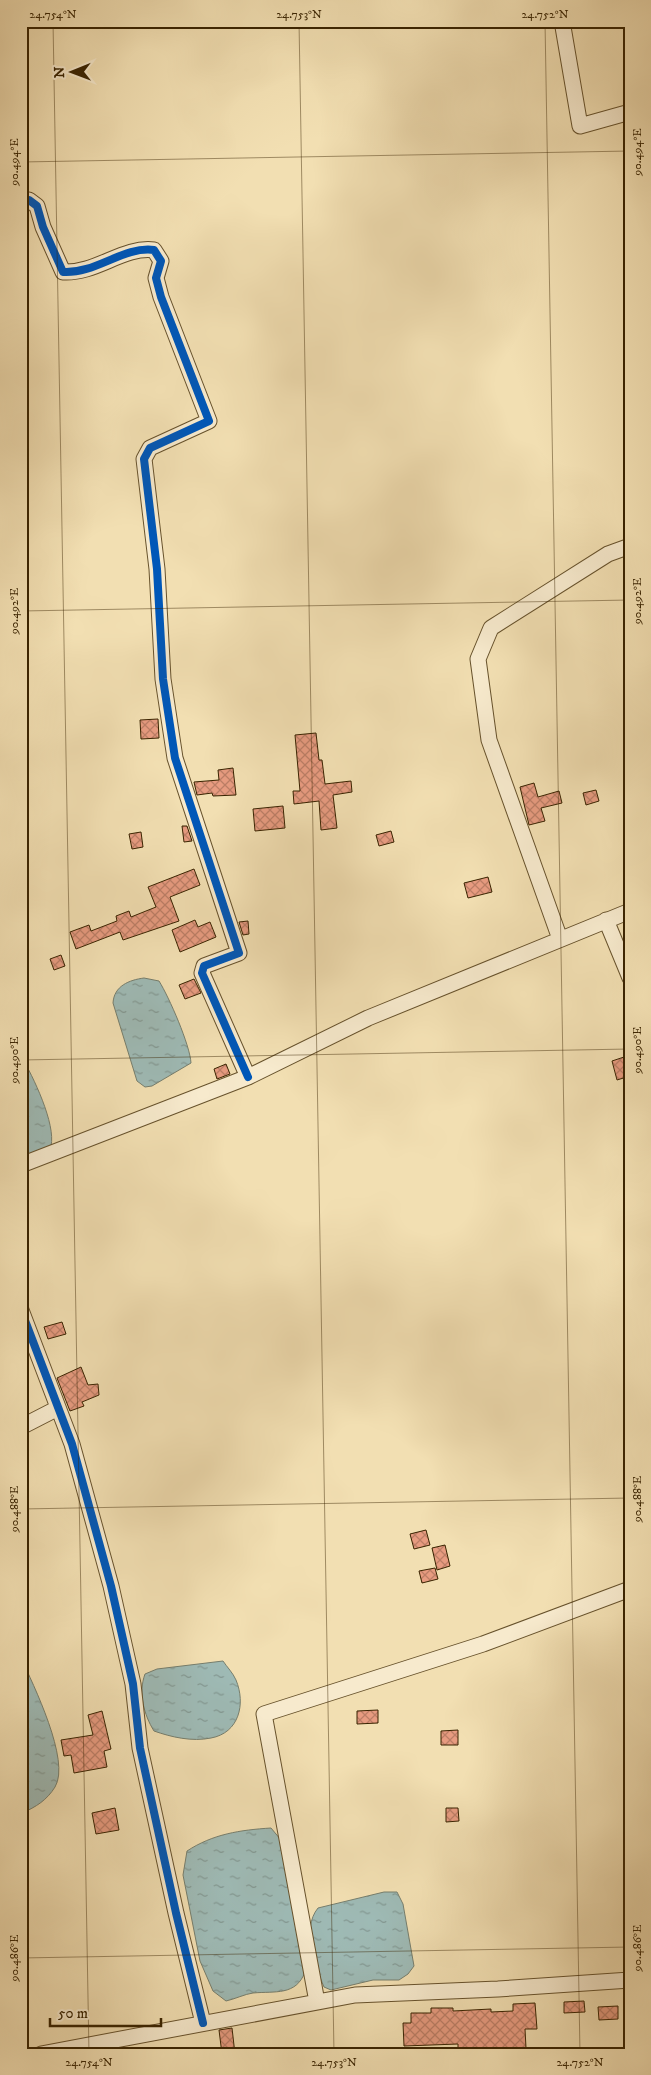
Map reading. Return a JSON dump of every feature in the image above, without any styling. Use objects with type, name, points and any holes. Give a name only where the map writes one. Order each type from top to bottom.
[{"type":"street","points":[[562,21],[580,126],[630,112]]},
{"type":"street","points":[[21,204],[29,200],[37,206],[42,227],[64,272],[85,271],[142,248],[154,250],[161,261],[156,278],[161,296],[209,420],[150,448],[144,459],[157,569],[163,679],[175,758],[239,953],[204,966],[202,973],[248,1077]]},
{"type":"street","points":[[560,939],[489,740],[478,659],[491,628],[608,554],[630,546]]},
{"type":"street","points":[[21,1165],[248,1077],[368,1018],[630,911]]},
{"type":"street","points":[[606,920],[630,978]]},
{"type":"street","points":[[21,1310],[72,1444],[111,1586],[133,1684],[142,1757],[203,2023]]},
{"type":"street","points":[[21,1427],[58,1408]]},
{"type":"street","points":[[317,2002],[264,1714],[483,1644],[630,1589]]},
{"type":"street","points":[[41,2054],[355,1995],[498,1989],[630,1980]]},
{"type":"water","points":[[144,978],[159,981],[163,988],[183,1033],[191,1063],[152,1086],[145,1087],[137,1081],[113,1003],[119,988],[133,980]]},
{"type":"water","points":[[21,1056],[47,1113],[52,1137],[51,1146],[21,1163]]},
{"type":"water","points":[[21,1658],[48,1722],[58,1760],[59,1775],[55,1787],[48,1796],[36,1806],[22,1813]]},
{"type":"water","points":[[223,1661],[232,1672],[239,1689],[240,1708],[234,1724],[221,1735],[204,1739],[174,1737],[154,1731],[147,1718],[143,1704],[142,1689],[145,1674],[157,1669]]},
{"type":"water","points":[[271,1828],[281,1840],[305,1972],[301,1980],[290,1989],[250,1994],[226,2001],[213,1991],[200,1961],[183,1875],[187,1851],[197,1845],[227,1834]]},
{"type":"water","points":[[384,1892],[397,1892],[403,1904],[414,1966],[408,1974],[399,1980],[373,1980],[331,1990],[324,1987],[314,1958],[310,1936],[310,1926],[318,1908]]},
{"type":"building","points":[[158,719],[159,738],[141,739],[140,720]]},
{"type":"building","points":[[316,733],[319,760],[322,760],[325,784],[351,781],[352,792],[333,795],[337,828],[321,830],[319,801],[294,804],[293,791],[300,791],[295,735]]},
{"type":"building","points":[[233,768],[236,795],[213,796],[212,793],[197,795],[194,782],[219,780],[218,770]]},
{"type":"building","points":[[534,783],[538,797],[559,791],[562,803],[541,808],[545,821],[529,825],[520,787]]},
{"type":"building","points":[[596,790],[599,801],[586,805],[583,793]]},
{"type":"building","points":[[283,806],[285,828],[255,831],[253,809]]},
{"type":"building","points":[[182,826],[187,826],[192,841],[184,842]]},
{"type":"building","points":[[391,831],[394,842],[379,846],[376,835]]},
{"type":"building","points":[[141,832],[143,847],[132,849],[129,834]]},
{"type":"building","points":[[194,869],[200,885],[170,897],[179,921],[123,940],[120,932],[76,949],[70,932],[89,925],[91,931],[117,921],[116,916],[129,911],[131,917],[156,907],[148,887]]},
{"type":"building","points":[[488,877],[492,892],[468,898],[464,883]]},
{"type":"building","points":[[195,920],[198,927],[210,922],[216,937],[180,952],[172,930]]},
{"type":"building","points":[[248,921],[249,934],[243,935],[239,922]]},
{"type":"building","points":[[61,955],[65,966],[54,970],[50,959]]},
{"type":"building","points":[[194,979],[201,993],[185,999],[179,985]]},
{"type":"building","points":[[630,1055],[630,1076],[617,1080],[612,1061]]},
{"type":"building","points":[[226,1064],[230,1074],[217,1079],[214,1069]]},
{"type":"building","points":[[62,1322],[66,1334],[48,1339],[44,1327]]},
{"type":"building","points":[[81,1367],[88,1385],[98,1384],[99,1395],[82,1402],[84,1406],[70,1411],[57,1378]]},
{"type":"building","points":[[426,1530],[430,1545],[414,1549],[410,1534]]},
{"type":"building","points":[[445,1545],[450,1566],[437,1570],[432,1548]]},
{"type":"building","points":[[435,1568],[438,1579],[422,1583],[419,1571]]},
{"type":"building","points":[[378,1710],[378,1723],[357,1724],[357,1711]]},
{"type":"building","points":[[102,1711],[111,1749],[104,1751],[107,1767],[74,1773],[71,1755],[64,1756],[61,1740],[93,1735],[88,1715]]},
{"type":"building","points":[[458,1730],[458,1745],[441,1745],[441,1731]]},
{"type":"building","points":[[115,1808],[119,1830],[96,1834],[92,1813]]},
{"type":"building","points":[[446,1808],[458,1808],[459,1821],[446,1822]]},
{"type":"building","points":[[584,2001],[585,2012],[564,2013],[564,2002]]},
{"type":"building","points":[[535,2003],[537,2029],[525,2029],[526,2048],[493,2049],[493,2054],[458,2054],[458,2044],[404,2046],[403,2023],[411,2023],[411,2013],[431,2013],[431,2008],[453,2008],[453,2011],[491,2009],[491,2012],[513,2011],[513,2004]]},
{"type":"building","points":[[618,2006],[618,2019],[599,2020],[598,2007]]},
{"type":"building","points":[[232,2028],[235,2054],[222,2054],[219,2030]]},
{"type":"cycle path","points":[[21,204],[29,200],[37,206],[43,227],[63,272],[87,269],[131,252],[154,250],[161,261],[156,278],[161,297],[209,421],[150,448],[144,459],[157,569],[163,679],[175,758],[239,953],[204,966],[202,973],[248,1077]]},
{"type":"cycle path","points":[[21,1310],[72,1444],[111,1586],[133,1684],[140,1748],[176,1913],[203,2023]]}]
